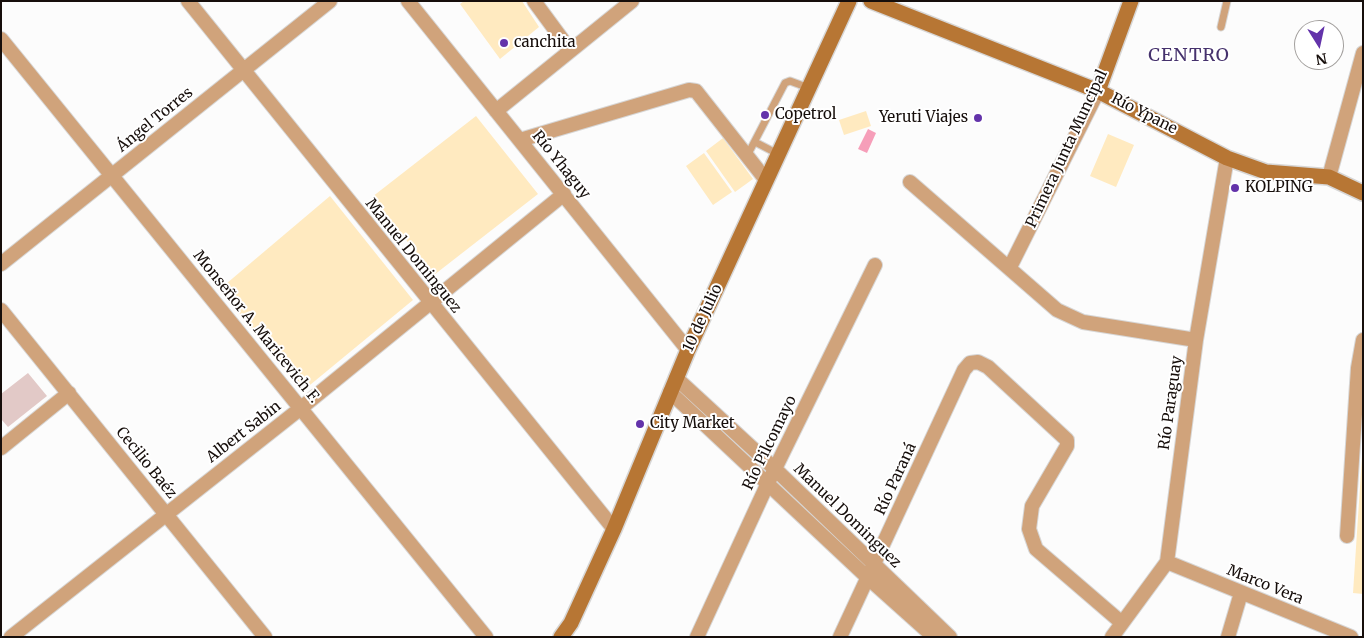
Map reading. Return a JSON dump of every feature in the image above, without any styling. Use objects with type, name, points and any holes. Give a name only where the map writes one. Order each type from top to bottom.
[{"type":"main road","name":"10 de Julio","points":[[561,637],[571,623],[614,530],[688,350],[849,1]]},
{"type":"main road","name":"Río Ypane","points":[[871,1],[1098,91],[1226,158],[1266,172],[1330,177],[1363,192]]},
{"type":"main road","name":"Primera Junta Muncipal","points":[[1098,91],[1131,1]]},
{"type":"street","name":"Manuel Dominguez","points":[[188,1],[614,530]]},
{"type":"street","name":"Ángel Torres","points":[[1,264],[330,1]]},
{"type":"street","name":"Río Yhaguy","points":[[408,1],[688,350]]},
{"type":"street","points":[[534,1],[570,50]]},
{"type":"street","points":[[496,111],[632,1]]},
{"type":"street","name":"Monseñor A. Maricevich F.","points":[[1,39],[486,637]]},
{"type":"street","points":[[1330,177],[1363,54]]},
{"type":"street","points":[[520,140],[689,90],[696,91],[766,180]]},
{"type":"street","name":"Primera Junta Muncipal","points":[[1010,267],[1098,91]]},
{"type":"street","name":"Río Paraguay","points":[[1112,637],[1166,562],[1196,340],[1226,158]]},
{"type":"street","points":[[910,182],[1010,267],[1057,310],[1083,322],[1196,340]]},
{"type":"street","name":"Albert Sabin","points":[[11,637],[301,408],[564,194]]},
{"type":"street","name":"Río Pilcomayo","points":[[697,637],[768,483],[875,265]]},
{"type":"street","name":"Cecilio Baéz","points":[[1,310],[266,637]]},
{"type":"street","points":[[1347,536],[1358,368],[1363,340]]},
{"type":"street","name":"Río Paraná","points":[[840,637],[964,370],[970,363],[978,362],[988,367],[1067,440],[1067,446],[1032,506],[1029,529],[1036,549],[1122,622]]},
{"type":"street","name":"Manuel Dominguez","points":[[673,385],[776,470],[934,637]]},
{"type":"street","name":"Manuel Dominguez","points":[[673,385],[768,483],[950,637]]},
{"type":"street","points":[[1,448],[69,393]]},
{"type":"street","name":"Marco Vera","points":[[1166,562],[1351,637]]},
{"type":"street","points":[[1228,637],[1241,593]]},
{"type":"lane","points":[[1221,27],[1227,1]]},
{"type":"lane","points":[[748,156],[785,83],[790,81],[809,88]]},
{"type":"lane","points":[[755,142],[778,154]]},
{"type":"shaded area","name":"canchita","points":[[464,1],[522,1],[539,27],[500,59],[460,4]]},
{"type":"shaded area","points":[[866,111],[871,126],[844,135],[839,120]]},
{"type":"shaded area","points":[[476,116],[538,194],[434,275],[372,197]]},
{"type":"shaded area","points":[[868,129],[876,133],[867,153],[858,149]]},
{"type":"shaded area","points":[[1108,134],[1134,145],[1116,187],[1090,176]]},
{"type":"shaded area","points":[[723,138],[753,179],[735,192],[706,151]]},
{"type":"shaded area","points":[[704,153],[732,192],[713,205],[686,166]]},
{"type":"shaded area","points":[[330,196],[413,300],[310,385],[296,384],[220,289]]},
{"type":"shaded area","points":[[1363,441],[1363,594],[1353,593]]},
{"type":"building","points":[[28,373],[47,396],[8,427],[1,419],[1,394]]},
{"type":"place","name":"canchita","points":[[504,43]]},
{"type":"place","name":"Copetrol","points":[[765,115]]},
{"type":"place","name":"Yeruti Viajes","points":[[978,118]]},
{"type":"place","name":"KOLPING","points":[[1235,188]]},
{"type":"place","name":"City Market","points":[[640,424]]},
{"type":"district","name":"CENTRO","points":[[1189,56]]}]
